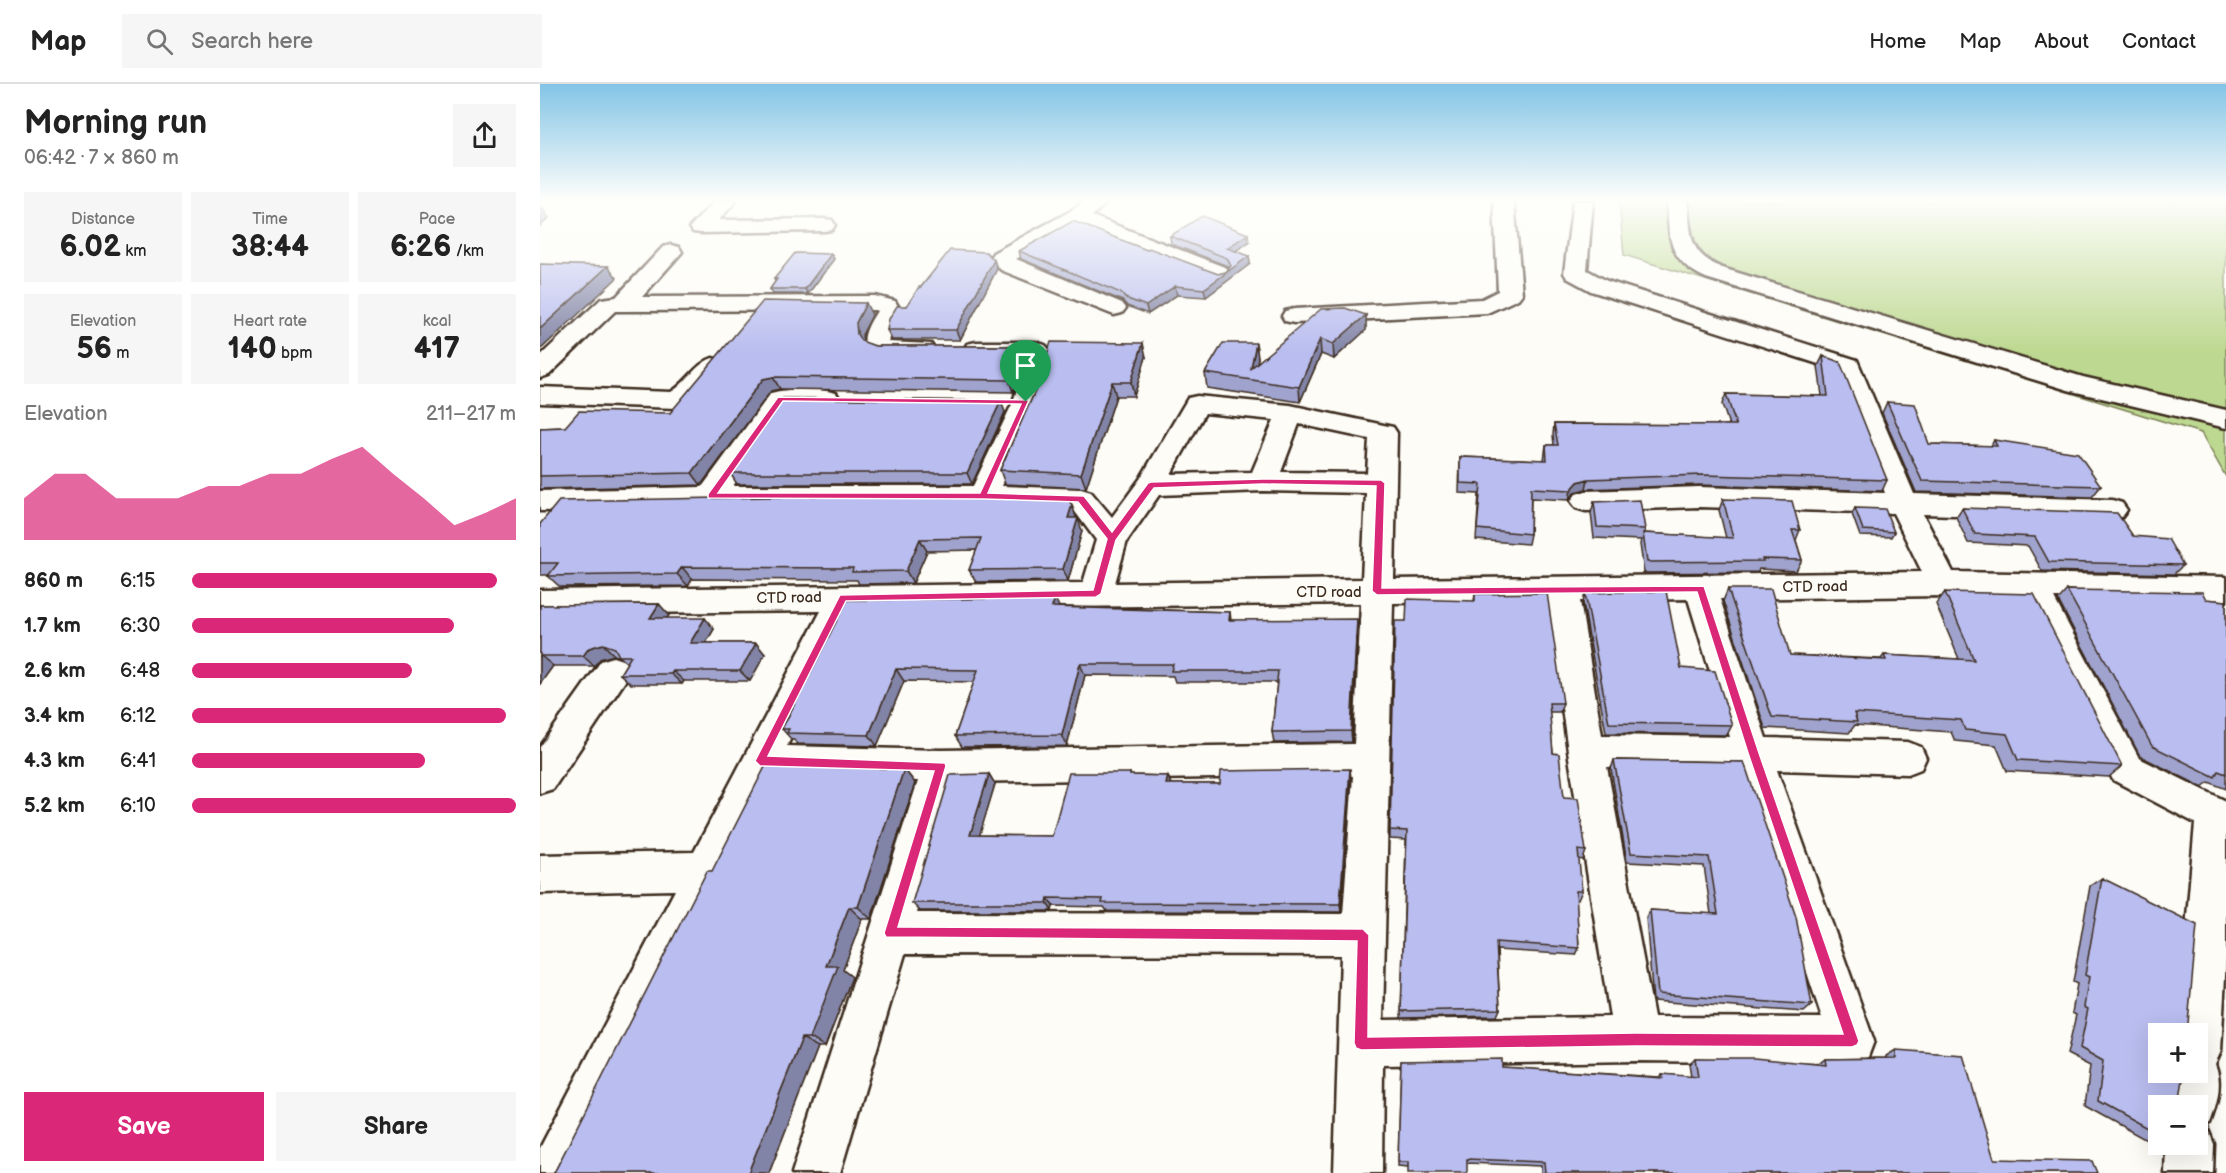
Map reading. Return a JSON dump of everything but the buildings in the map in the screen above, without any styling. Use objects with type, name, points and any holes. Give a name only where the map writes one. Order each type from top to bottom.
[{"type":"street","points":[[622,304],[671,252]]},
{"type":"street","points":[[1012,252],[1000,258],[1009,265],[1114,308]]},
{"type":"street","points":[[1165,252],[1219,273]]},
{"type":"street","points":[[1294,316],[1487,306],[1510,294],[1507,252]]},
{"type":"street","points":[[1577,252],[1575,273],[1599,286],[1848,365],[1904,505],[1943,584]]},
{"type":"street","points":[[1687,252],[1690,258],[1707,269],[1759,287],[2077,384],[2226,419]]},
{"type":"street","points":[[540,370],[609,304],[875,303],[887,306],[889,311],[878,330],[875,341],[882,349],[1039,350],[1040,359],[1014,402],[983,496]]},
{"type":"street","points":[[540,395],[682,398],[692,391],[762,304]]},
{"type":"street","points":[[711,496],[780,399],[850,400]]},
{"type":"street","points":[[1096,594],[1112,539],[1151,485],[1197,404],[1290,413],[1383,433],[1372,760],[1363,935],[1358,1173]]},
{"type":"street","points":[[1263,482],[1290,413]]},
{"type":"street","points":[[1151,485],[1263,482],[1381,483]]},
{"type":"street","points":[[540,501],[711,496],[983,496],[1081,499],[1112,539]]},
{"type":"street","points":[[1586,501],[1699,497],[2112,510]]},
{"type":"street","name":"CTD road","points":[[540,602],[1096,594],[1562,591],[1943,584],[2226,589]]},
{"type":"street","points":[[2031,584],[2126,769],[2221,819],[2201,1023]]},
{"type":"street","points":[[1361,1043],[1636,1039],[1852,1041],[1753,753],[1701,589]]},
{"type":"street","points":[[1562,591],[1586,751],[1636,1039]]},
{"type":"street","points":[[549,1169],[843,597]]},
{"type":"street","points":[[540,777],[613,671]]},
{"type":"street","points":[[1586,751],[1908,758]]},
{"type":"street","points":[[760,761],[941,766],[1372,760]]},
{"type":"street","points":[[816,1173],[941,766]]},
{"type":"street","points":[[540,874],[704,871]]},
{"type":"street","points":[[890,933],[1363,935]]},
{"type":"green space","points":[[1624,252],[1676,252],[1681,261],[1688,267],[2226,424],[2226,477],[2201,433],[1624,255]]},
{"type":"green space","points":[[1702,252],[2226,252],[2226,413],[2127,392],[1761,282],[1719,266]]},
{"type":"route","points":[[1026,402],[780,399],[711,496],[983,496],[1028,496],[1081,499],[1112,539],[1096,594],[843,597],[760,761],[941,766],[890,933],[1363,935],[1361,1043],[1636,1039],[1852,1041],[1753,753],[1701,589],[1377,591],[1381,483],[1263,482],[1151,485],[1112,539],[1081,499],[983,496],[1026,402]]}]
